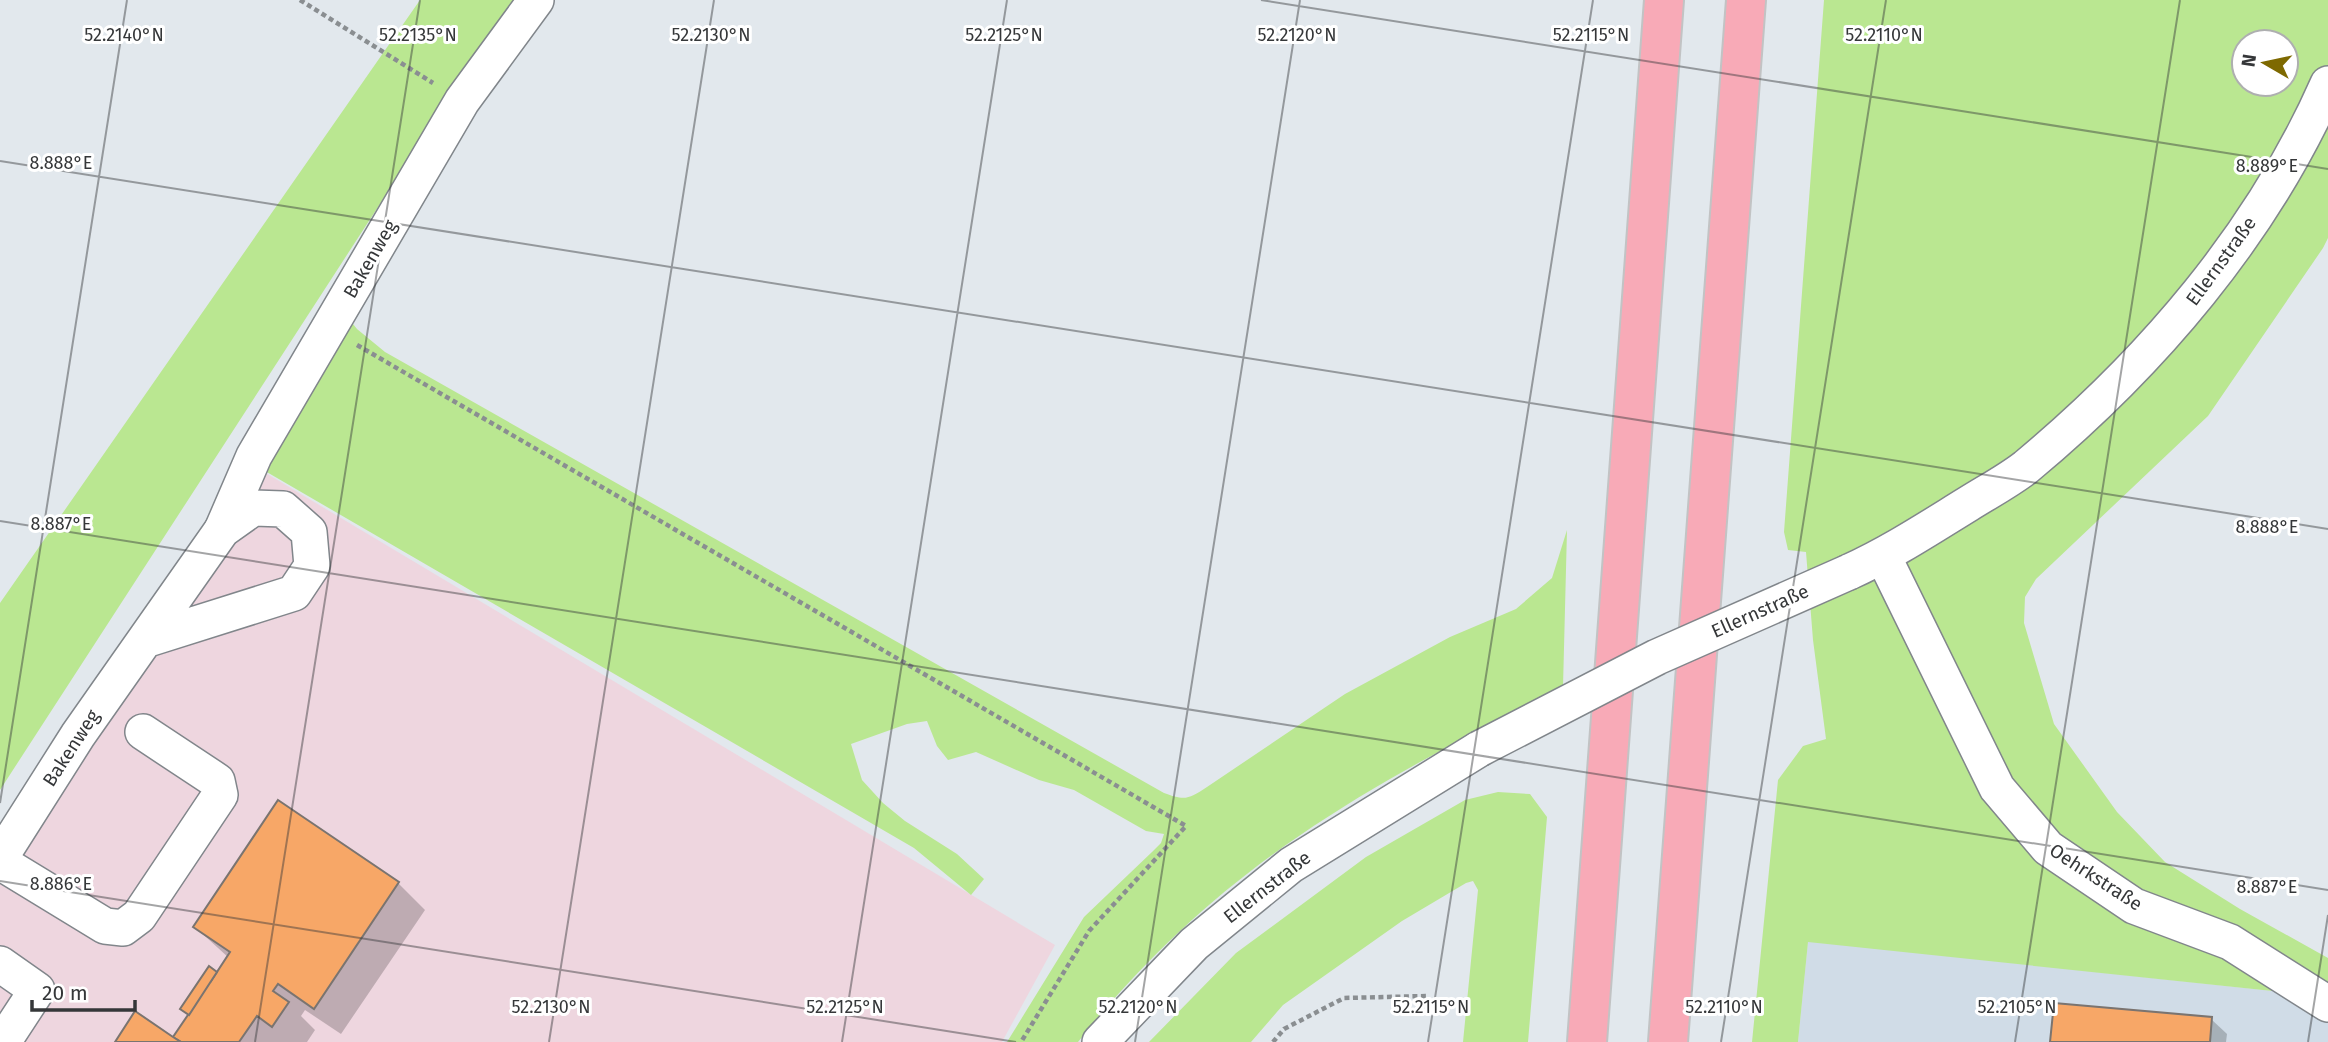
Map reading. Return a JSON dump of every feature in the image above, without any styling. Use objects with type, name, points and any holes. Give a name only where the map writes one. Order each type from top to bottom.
[{"type":"highway","points":[[1587,1042],[1664,0]]},
{"type":"highway","points":[[1668,1042],[1746,0]]},
{"type":"street","name":"Bakenweg","points":[[0,860],[78,735],[222,530],[254,456],[462,101],[536,0]]},
{"type":"street","name":"Ellernstraße","points":[[1100,1042],[1194,944],[1291,865],[1479,748],[1657,657],[1883,556],[2024,468],[2122,379],[2197,298],[2254,217],[2314,116],[2328,84]]},
{"type":"street","name":"Bakenweg","points":[[145,640],[294,593],[312,566],[309,532],[284,509],[253,508],[222,530]]},
{"type":"street","name":"Oehrkstraße","points":[[1883,556],[1997,788],[2048,848],[2134,906],[2230,942],[2328,1004]]},
{"type":"street","points":[[0,860],[105,926],[123,928],[139,916],[220,795],[218,781],[143,733]]},
{"type":"street","points":[[0,964],[37,990],[3,1042]]},
{"type":"path","points":[[300,0],[462,101]]},
{"type":"path","points":[[328,330],[1186,826],[1089,931],[1021,1042]]},
{"type":"path","points":[[1273,1042],[1284,1029],[1344,998],[1427,996]]},
{"type":"shaded area","points":[[254,466],[1055,945],[1002,1042],[0,1042],[0,882]]},
{"type":"shaded area","points":[[1808,941],[2282,992],[2328,986],[2328,1042],[1798,1042]]},
{"type":"green space","points":[[420,0],[518,0],[461,79],[0,790],[0,603]]},
{"type":"green space","points":[[1824,0],[2328,0],[2328,238],[2208,416],[2036,579],[2025,597],[2024,623],[2054,724],[2117,812],[2165,862],[2240,909],[2328,958],[2328,986],[2282,992],[1808,942],[1798,1042],[1752,1042],[1778,780],[1803,746],[1826,739],[1813,640],[1806,552],[1788,550],[1784,532]]},
{"type":"green space","points":[[349,319],[385,352],[1171,796],[1187,798],[1196,794],[1345,694],[1450,637],[1516,609],[1552,578],[1567,530],[1563,687],[1395,776],[1330,815],[1268,858],[1209,905],[1153,957],[1078,1042],[1007,1042],[1084,917],[1161,843],[1164,834],[1146,831],[1074,790],[1039,780],[976,752],[948,760],[937,746],[927,721],[907,724],[851,744],[862,780],[883,803],[905,821],[957,854],[984,879],[971,895],[914,848],[265,471]]},
{"type":"green space","points":[[1498,792],[1530,794],[1547,817],[1528,1042],[1463,1042],[1478,890],[1473,881],[1402,921],[1283,1005],[1251,1042],[1149,1042],[1236,953],[1366,857],[1465,800]]},
{"type":"building","points":[[278,800],[399,882],[314,1009],[278,984],[273,991],[289,1002],[272,1027],[257,1016],[239,1042],[181,1042],[173,1037],[194,1006],[187,1001],[204,976],[211,981],[230,952],[193,927]]},
{"type":"building","points":[[209,966],[217,972],[189,1015],[180,1009]]},
{"type":"building","points":[[2054,1003],[2212,1017],[2210,1042],[2050,1042]]},
{"type":"building","points":[[135,1011],[173,1037],[181,1042],[115,1042]]}]
